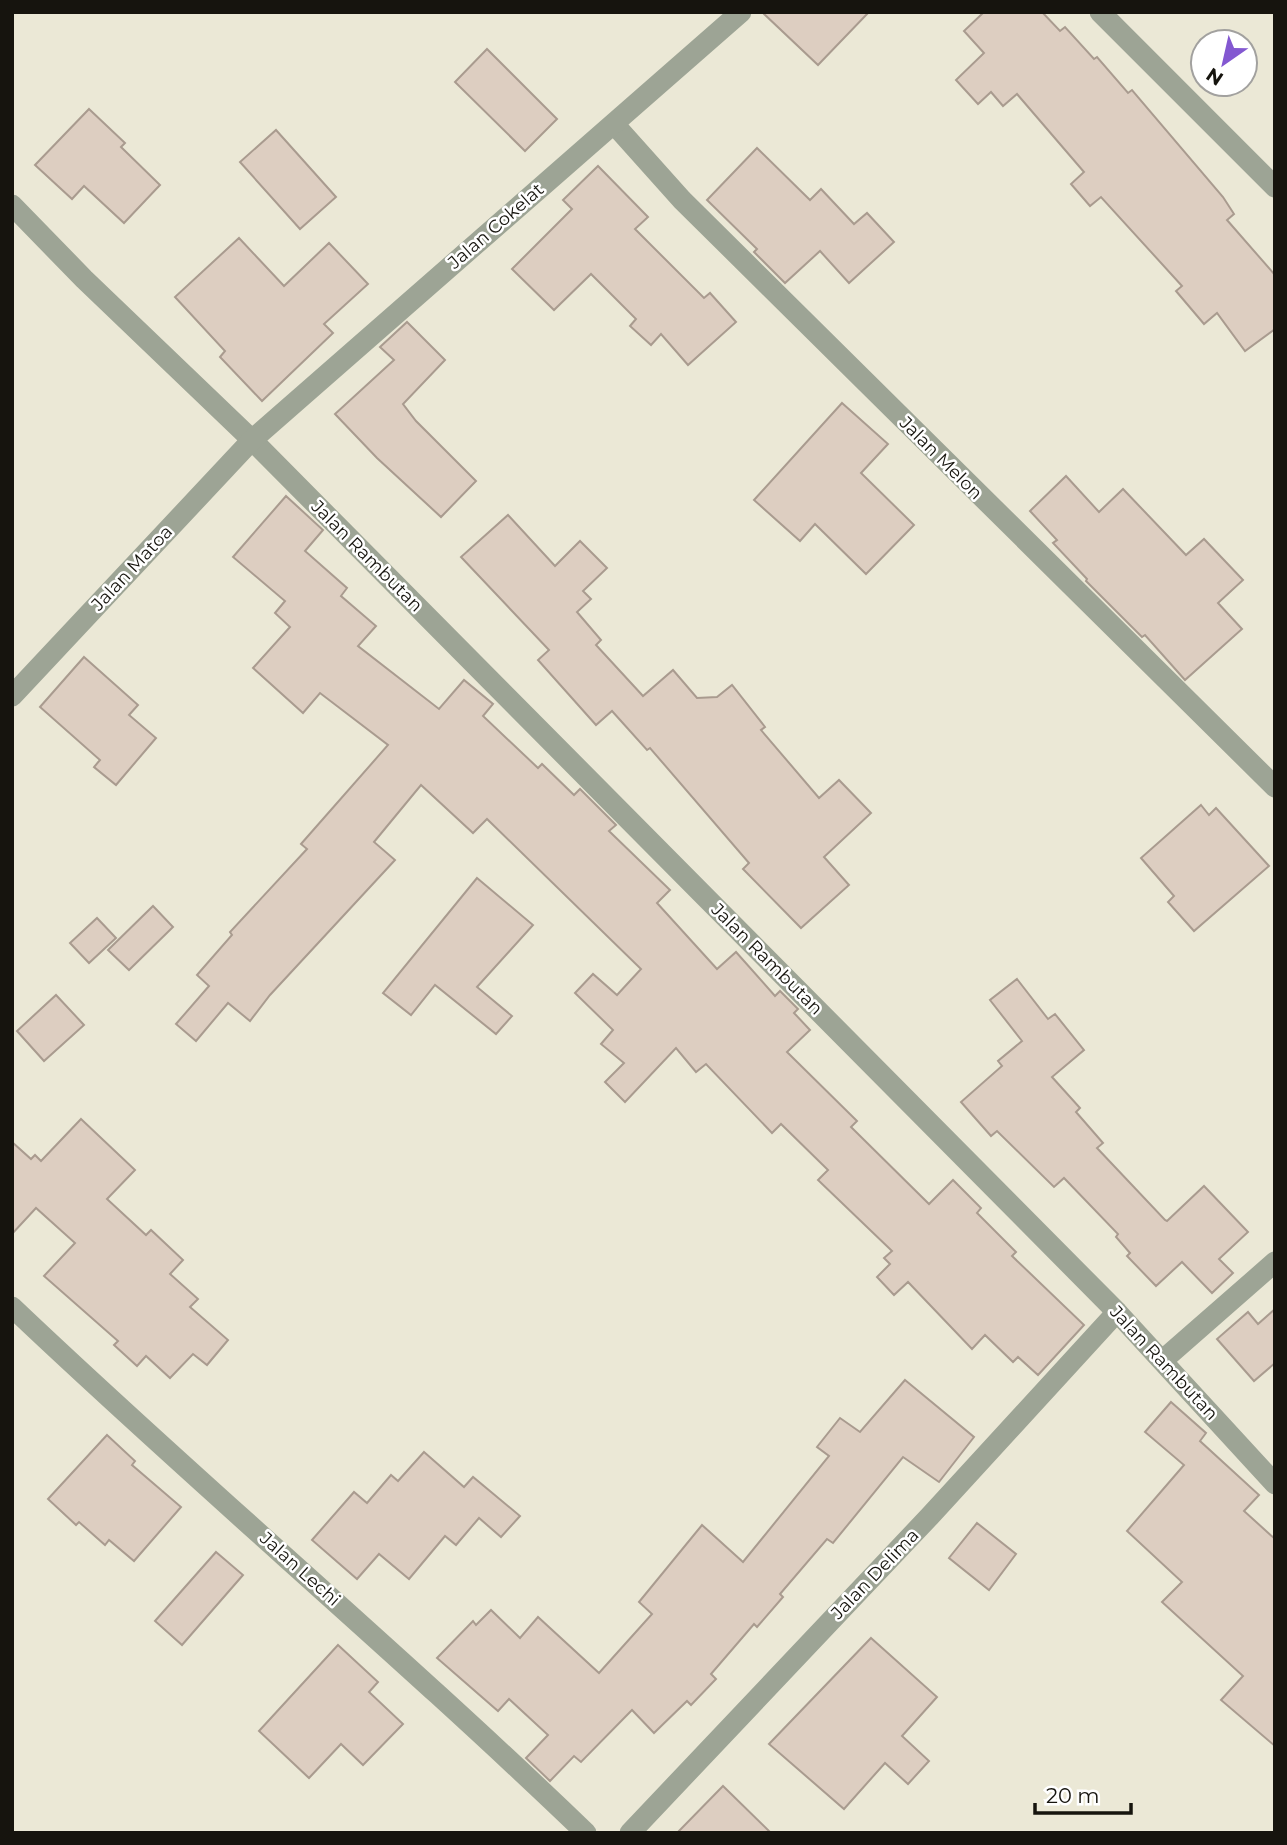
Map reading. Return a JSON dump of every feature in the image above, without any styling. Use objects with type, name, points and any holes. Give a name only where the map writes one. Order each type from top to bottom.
[{"type":"street","name":"Jalan Cokelat","points":[[252,440],[740,12]]},
{"type":"street","points":[[1100,12],[1275,187]]},
{"type":"street","name":"Jalan Melon","points":[[614,124],[682,200],[1275,787]]},
{"type":"street","name":"Jalan Rambutan","points":[[12,205],[83,279],[252,440],[1117,1312],[1275,1484]]},
{"type":"street","name":"Jalan Matoa","points":[[12,696],[252,440]]},
{"type":"street","points":[[1163,1360],[1275,1262]]},
{"type":"street","name":"Jalan Lechi","points":[[12,1307],[101,1391],[461,1713],[586,1833]]},
{"type":"street","name":"Jalan Delima","points":[[630,1833],[930,1516],[1117,1312]]},
{"type":"building","points":[[762,12],[869,12],[818,65]]},
{"type":"building","points":[[984,12],[1042,12],[1060,31],[1065,27],[1094,59],[1097,57],[1128,93],[1132,90],[1223,197],[1234,214],[1227,220],[1275,275],[1275,329],[1245,351],[1217,313],[1204,324],[1176,291],[1182,286],[1101,197],[1090,206],[1071,184],[1084,172],[1017,94],[1003,106],[991,92],[978,104],[956,80],[984,53],[964,31]]},
{"type":"building","points":[[487,49],[557,119],[525,151],[455,82]]},
{"type":"building","points":[[89,109],[125,143],[121,147],[160,185],[124,223],[84,186],[72,199],[35,165]]},
{"type":"building","points":[[276,130],[336,197],[300,229],[240,162]]},
{"type":"building","points":[[757,148],[810,200],[821,189],[854,224],[867,213],[894,242],[849,283],[820,251],[785,283],[754,252],[757,249],[707,200]]},
{"type":"building","points":[[598,166],[648,217],[635,229],[704,298],[710,293],[736,322],[688,365],[661,334],[651,345],[630,326],[636,319],[591,274],[554,310],[512,269],[572,209],[563,200]]},
{"type":"building","points":[[239,238],[284,286],[329,243],[368,284],[324,324],[333,333],[262,401],[220,357],[225,351],[175,297]]},
{"type":"building","points":[[407,322],[445,360],[403,404],[416,421],[476,481],[441,517],[377,458],[335,414],[394,360],[380,347]]},
{"type":"building","points":[[842,403],[888,444],[861,473],[914,525],[866,574],[815,524],[800,541],[754,500]]},
{"type":"building","points":[[1066,476],[1099,512],[1123,489],[1186,555],[1204,539],[1243,580],[1218,603],[1242,629],[1185,680],[1145,635],[1142,637],[1086,581],[1053,543],[1057,540],[1030,511]]},
{"type":"building","points":[[286,496],[323,530],[305,551],[347,588],[341,596],[376,626],[358,646],[439,709],[464,680],[493,704],[483,716],[538,768],[542,764],[574,795],[580,789],[616,825],[609,831],[670,890],[657,903],[717,969],[736,952],[775,996],[780,991],[798,1009],[794,1013],[810,1030],[787,1052],[857,1121],[851,1127],[929,1204],[953,1180],[981,1208],[977,1213],[1016,1252],[1012,1256],[1084,1325],[1038,1375],[1018,1357],[1013,1362],[985,1335],[972,1349],[908,1282],[894,1295],[877,1277],[890,1264],[884,1258],[892,1251],[818,1180],[828,1170],[781,1124],[772,1133],[706,1064],[696,1072],[676,1048],[625,1102],[605,1082],[624,1063],[601,1044],[613,1030],[575,993],[593,974],[617,995],[641,969],[487,819],[473,833],[421,785],[374,842],[395,860],[270,995],[250,1021],[228,1003],[196,1041],[176,1024],[209,986],[197,975],[232,935],[230,932],[307,849],[301,844],[388,745],[320,693],[303,713],[253,668],[290,627],[275,613],[285,601],[233,557]]},
{"type":"building","points":[[508,515],[555,566],[580,541],[607,568],[583,591],[591,599],[577,612],[601,640],[596,645],[643,696],[673,670],[697,698],[717,697],[732,685],[765,727],[761,730],[819,798],[839,780],[871,813],[824,857],[849,885],[801,928],[743,869],[749,863],[650,748],[647,750],[612,711],[596,725],[538,660],[549,650],[461,557]]},
{"type":"building","points":[[84,657],[138,705],[129,715],[156,738],[116,785],[94,767],[100,760],[40,707]]},
{"type":"building","points":[[1201,805],[1209,815],[1216,808],[1269,866],[1194,931],[1168,902],[1174,896],[1141,858]]},
{"type":"building","points":[[477,878],[533,925],[477,987],[512,1016],[496,1034],[435,985],[411,1015],[383,993]]},
{"type":"building","points":[[153,906],[173,927],[129,970],[108,950]]},
{"type":"building","points":[[97,918],[116,938],[89,963],[70,943]]},
{"type":"building","points":[[1017,979],[1048,1019],[1055,1014],[1084,1050],[1052,1077],[1080,1108],[1076,1112],[1103,1143],[1097,1148],[1165,1220],[1204,1186],[1248,1232],[1219,1259],[1233,1273],[1212,1293],[1182,1262],[1156,1286],[1127,1256],[1130,1253],[1116,1237],[1118,1234],[1064,1178],[1054,1187],[997,1131],[991,1136],[961,1102],[1002,1066],[998,1061],[1022,1041],[990,1000]]},
{"type":"building","points":[[56,995],[84,1025],[44,1061],[17,1031]]},
{"type":"building","points":[[81,1119],[135,1170],[107,1199],[146,1235],[151,1230],[183,1260],[170,1274],[198,1299],[190,1307],[228,1340],[207,1365],[193,1354],[170,1378],[146,1356],[137,1366],[114,1345],[118,1341],[44,1276],[75,1243],[36,1208],[12,1234],[12,1142],[31,1159],[35,1155],[41,1161]]},
{"type":"building","points":[[1275,1309],[1275,1363],[1254,1381],[1217,1339],[1248,1312],[1258,1324]]},
{"type":"building","points":[[905,1380],[974,1437],[939,1482],[903,1457],[833,1543],[827,1539],[780,1594],[783,1597],[757,1627],[754,1624],[711,1674],[716,1679],[691,1705],[687,1701],[654,1733],[632,1710],[581,1762],[574,1756],[550,1781],[526,1758],[548,1735],[509,1699],[498,1711],[437,1658],[473,1621],[476,1625],[491,1610],[520,1638],[538,1617],[599,1673],[652,1614],[639,1602],[702,1525],[743,1562],[829,1456],[817,1447],[840,1418],[860,1432]]},
{"type":"building","points":[[1171,1402],[1206,1433],[1200,1441],[1259,1495],[1244,1511],[1275,1539],[1275,1746],[1221,1700],[1243,1676],[1162,1602],[1182,1582],[1127,1531],[1184,1465],[1145,1432]]},
{"type":"building","points":[[107,1435],[135,1461],[132,1465],[181,1507],[134,1561],[109,1540],[105,1545],[79,1522],[76,1525],[48,1499]]},
{"type":"building","points":[[424,1452],[464,1487],[473,1477],[520,1516],[501,1537],[479,1518],[456,1545],[445,1536],[409,1579],[379,1554],[357,1579],[312,1540],[354,1492],[367,1503],[391,1475],[398,1481]]},
{"type":"building","points":[[977,1523],[1016,1554],[989,1590],[949,1558]]},
{"type":"building","points":[[216,1552],[243,1575],[182,1645],[155,1621]]},
{"type":"building","points":[[871,1638],[937,1697],[902,1736],[929,1761],[908,1784],[885,1763],[844,1809],[769,1744]]},
{"type":"building","points":[[338,1645],[378,1682],[369,1692],[403,1724],[363,1765],[341,1744],[309,1778],[259,1731]]},
{"type":"building","points":[[723,1786],[771,1833],[677,1833]]}]
